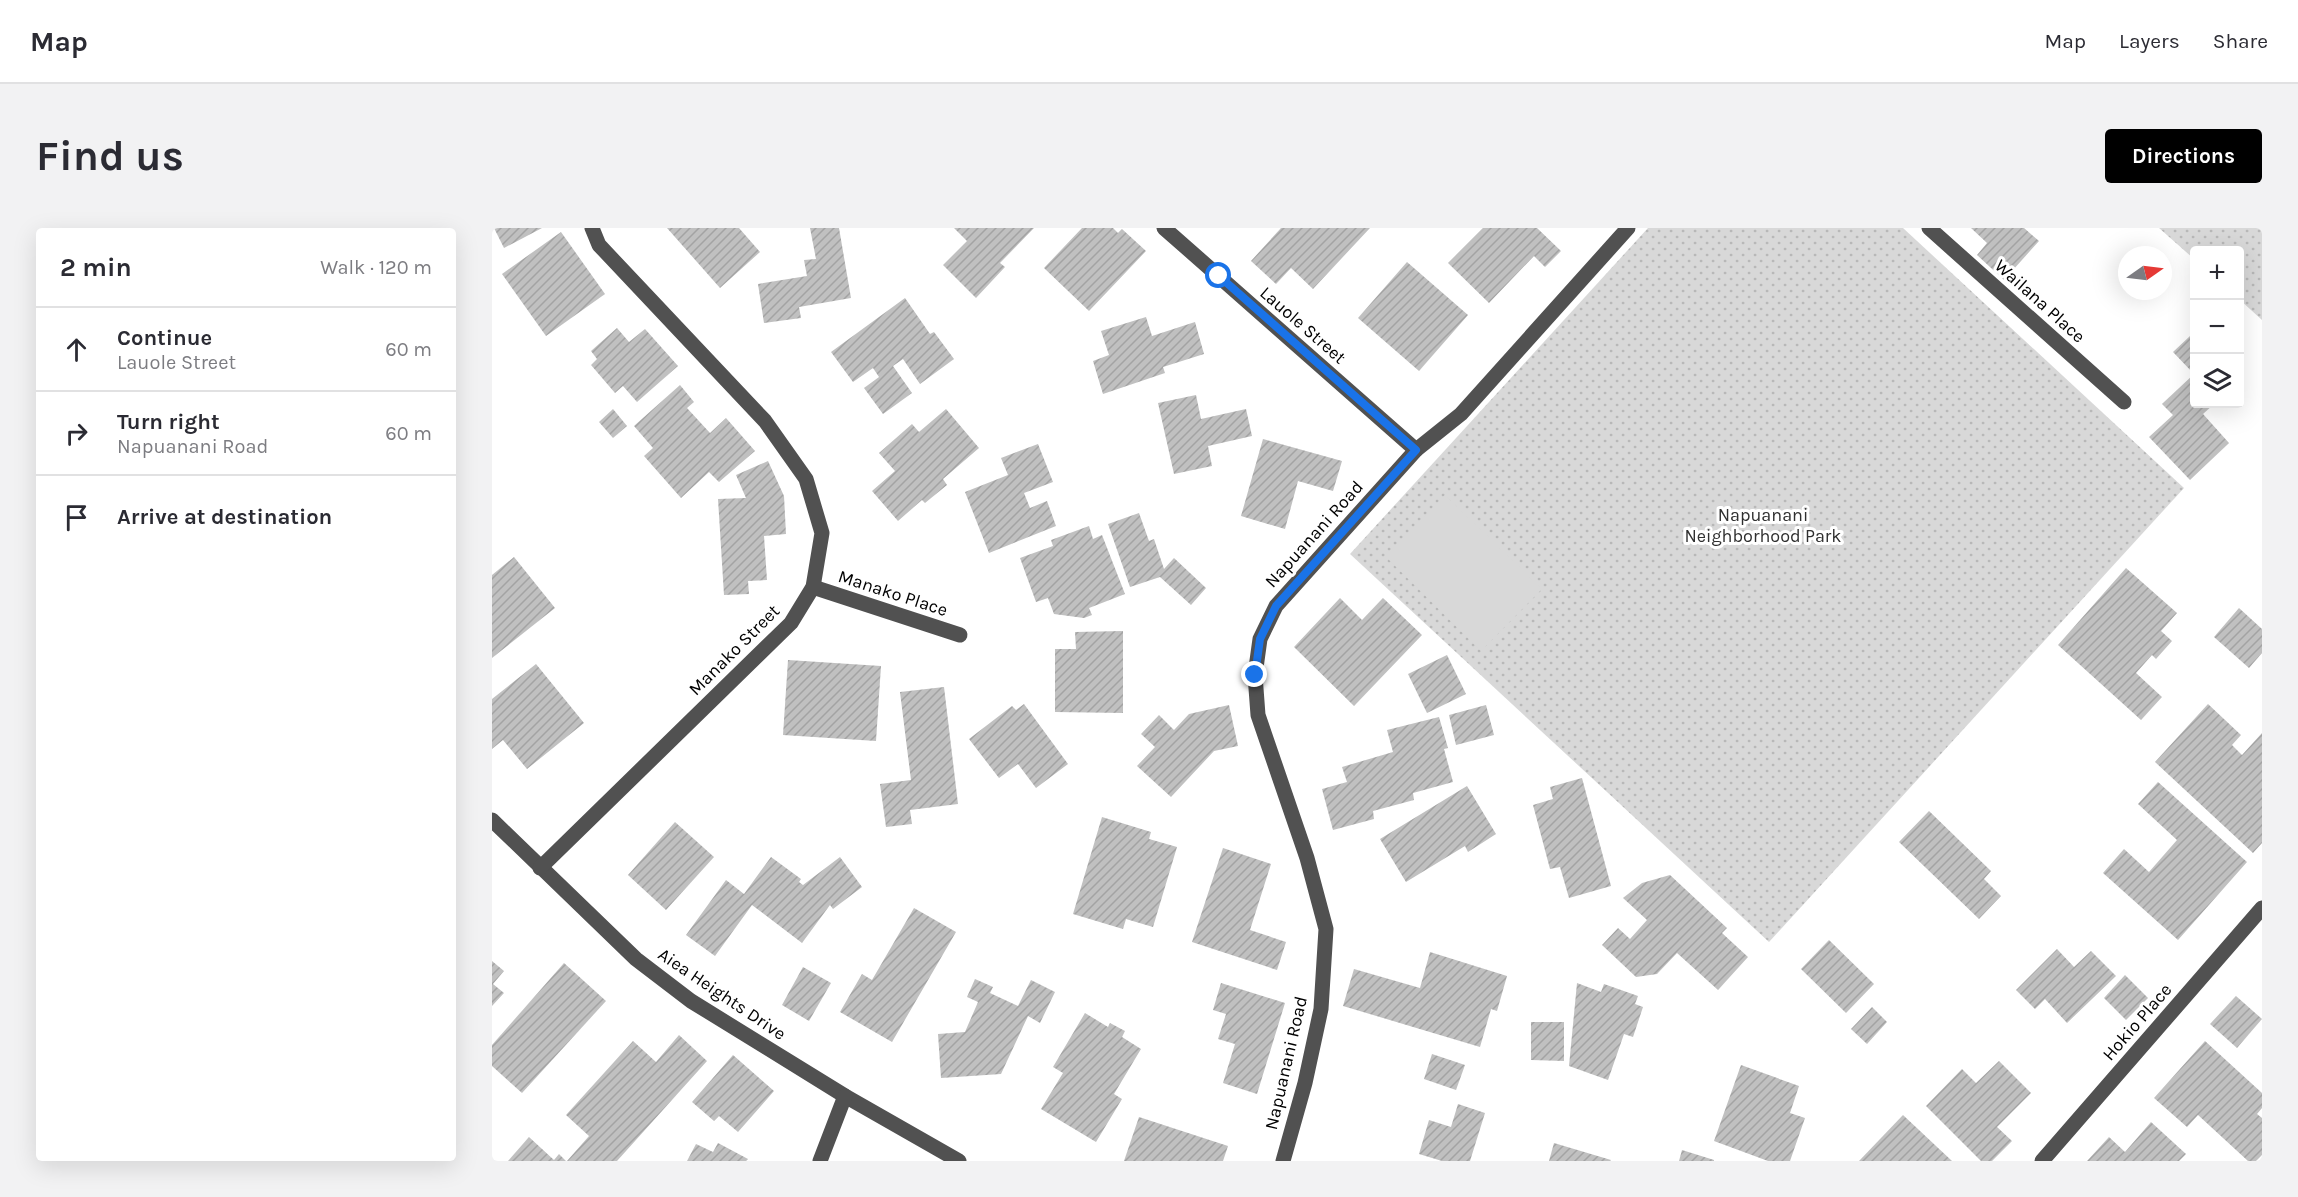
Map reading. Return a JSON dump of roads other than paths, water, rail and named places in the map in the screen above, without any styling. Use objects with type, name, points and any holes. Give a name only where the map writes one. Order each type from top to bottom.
[{"type":"street","name":"Manako Street","points":[[540,868],[792,623],[813,587],[822,533],[806,479],[765,421],[599,245],[592,228]]},
{"type":"street","name":"Lauole Street","points":[[1164,228],[1416,450]]},
{"type":"street","name":"Napuanani Road","points":[[1283,1161],[1305,1083],[1321,1009],[1326,929],[1307,858],[1258,715],[1255,675],[1260,639],[1276,606],[1416,450],[1461,414],[1628,228]]},
{"type":"street","name":"Wailana Place","points":[[1929,228],[2124,402]]},
{"type":"street","name":"Manako Place","points":[[813,587],[960,635]]},
{"type":"street","name":"Aiea Heights Drive","points":[[494,827],[636,959],[691,1001],[845,1096],[959,1161]]},
{"type":"street","name":"Hokio Place","points":[[2042,1161],[2262,908]]},
{"type":"street","points":[[820,1161],[845,1096]]},
{"type":"park label","name":"Napuanani Neighborhood Park","points":[[1763,525]]}]
